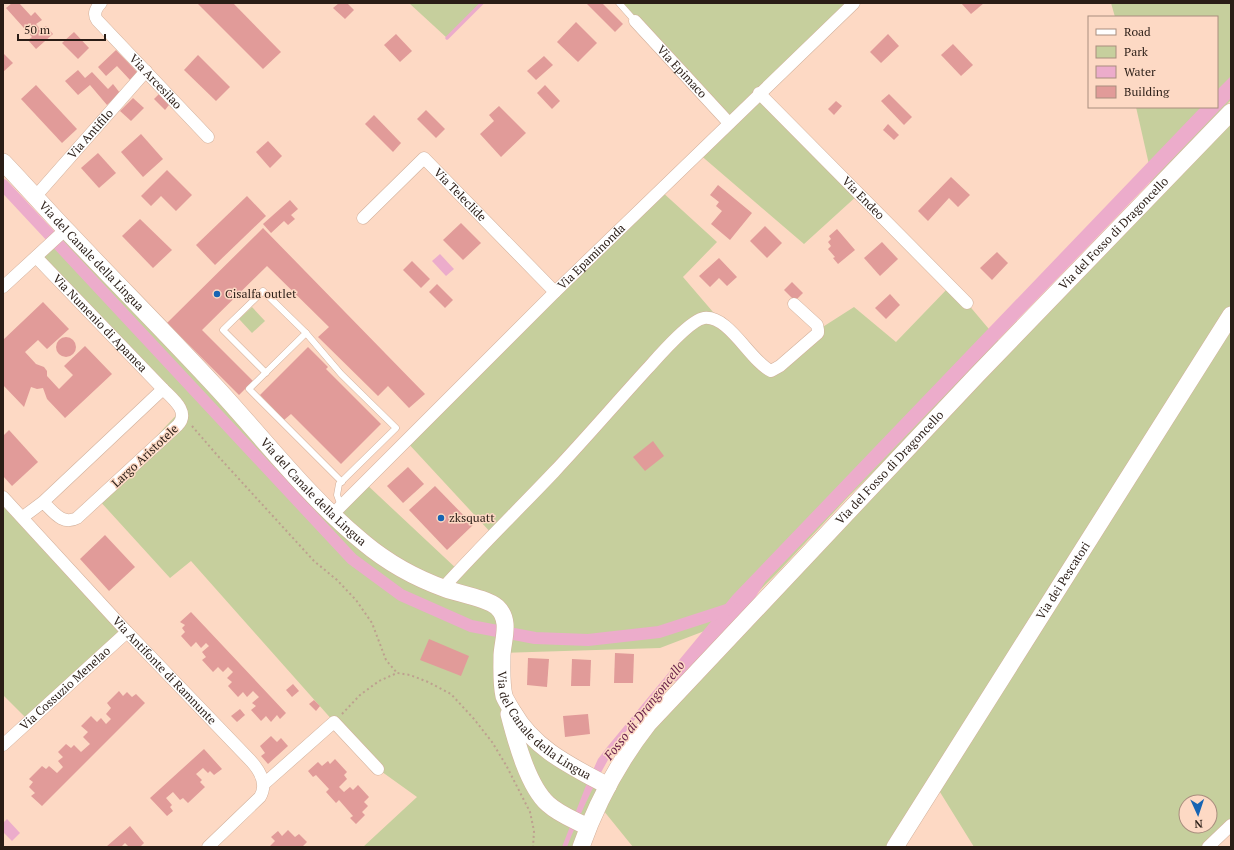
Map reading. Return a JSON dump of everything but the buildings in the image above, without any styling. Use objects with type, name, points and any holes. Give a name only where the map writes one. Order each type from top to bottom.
[{"type":"street","name":"Via Epaminonda","points":[[337,510],[555,292],[759,93],[854,3]]},
{"type":"street","name":"Via Arcesilao","points":[[99,4],[95,13],[98,20],[208,137]]},
{"type":"street","name":"Via Epimaco","points":[[635,20],[729,123]]},
{"type":"street","name":"Via Antifilo","points":[[35,197],[146,71]]},
{"type":"street","name":"Via Endeo","points":[[759,93],[967,303]]},
{"type":"street","name":"Via del Fosso di Dragoncello","points":[[582,847],[587,826],[606,785],[635,741],[663,708],[976,376],[1231,112]]},
{"type":"street","name":"Via Teleclide","points":[[363,218],[424,158],[555,292]]},
{"type":"street","name":"Via del Canale della Lingua","points":[[3,162],[35,197],[63,232],[211,381],[309,491],[337,510],[364,543],[393,564],[416,577],[443,588],[491,603],[498,608],[503,616],[505,626],[502,653],[504,697],[522,726],[530,736],[545,749],[582,773],[606,785]]},
{"type":"street","points":[[3,287],[63,232]]},
{"type":"street","name":"Via Numenio di Apamea","points":[[36,257],[163,390]]},
{"type":"street","points":[[443,588],[554,472],[661,354],[688,328],[703,318],[716,321],[725,326],[757,359],[771,371],[780,366],[818,333],[817,325],[794,304]]},
{"type":"street","name":"Via dei Pescatori","points":[[895,847],[1231,315]]},
{"type":"street","points":[[22,517],[43,502],[163,390]]},
{"type":"street","name":"Largo Aristotele","points":[[43,502],[62,519],[68,521],[75,519],[173,431],[180,423],[183,415],[179,406],[163,390]]},
{"type":"street","name":"Via Antifonte di Ramnunte","points":[[3,497],[127,632],[251,761],[264,784]]},
{"type":"street","name":"Via Cossuzio Menelao","points":[[3,745],[127,632]]},
{"type":"street","points":[[504,697],[524,763],[536,789],[542,798],[552,808],[587,826]]},
{"type":"street","points":[[208,847],[260,797],[264,789],[264,784],[334,722],[378,769]]},
{"type":"street","points":[[524,763],[545,749]]},
{"type":"street","points":[[1208,847],[1231,824]]},
{"type":"lane","points":[[619,3],[635,20]]},
{"type":"lane","points":[[266,372],[223,330],[263,291],[306,333],[341,374],[396,428],[342,482],[338,489],[337,510]]},
{"type":"lane","points":[[306,333],[249,389],[342,482]]},
{"type":"path","points":[[183,415],[217,455],[314,561],[337,580],[356,600],[372,622],[386,660],[397,673]]},
{"type":"path","points":[[334,722],[360,695],[379,682],[397,673],[410,675],[428,682],[451,694],[474,719],[492,742],[503,760],[530,812],[534,831],[532,847]]},
{"type":"green space","points":[[409,3],[482,3],[447,38]]},
{"type":"green space","points":[[619,3],[854,3],[759,93],[859,194],[804,244],[698,153],[729,123]]},
{"type":"green space","points":[[1111,3],[1231,3],[1231,100],[1150,184],[1150,169],[1136,108],[1218,108],[1218,16],[1115,16]]},
{"type":"green space","points":[[1231,112],[1231,825],[1208,847],[974,847],[935,784],[895,847],[633,847],[599,805],[623,758]]},
{"type":"green space","points":[[660,190],[717,242],[683,277],[725,326],[775,370],[818,330],[854,307],[896,342],[950,286],[967,303],[999,341],[895,451],[848,497],[778,572],[728,622],[660,648],[502,653],[514,714],[604,783],[581,847],[363,847],[417,797],[378,769],[334,722],[191,561],[170,578],[98,499],[181,410],[36,257],[65,230],[332,515],[364,482],[459,571],[493,535],[406,441]]},
{"type":"green space","points":[[252,307],[265,321],[252,333],[239,319]]},
{"type":"green space","points":[[3,497],[127,632],[29,721],[3,695]]},
{"type":"water","points":[[1231,76],[1231,98],[765,582],[750,606],[677,681],[672,681],[667,684],[650,701],[635,719],[608,760],[596,781],[567,847],[562,847],[598,759],[733,595],[1200,108],[1218,108],[1218,89]]},
{"type":"water","points":[[440,254],[454,269],[446,276],[432,261]]},
{"type":"water","points":[[7,819],[20,833],[12,841],[3,832],[3,823]]},
{"type":"waterway","points":[[447,38],[482,3]]},
{"type":"waterway","points":[[3,185],[352,559],[401,595],[471,626],[535,638],[588,640],[659,632],[733,608]]},
{"type":"place","name":"Cisalfa outlet","points":[[217,294]]},
{"type":"place","name":"zksquatt","points":[[441,518]]},
{"type":"water label","name":"Fosso di Drangoncello","points":[[644,710]]}]
